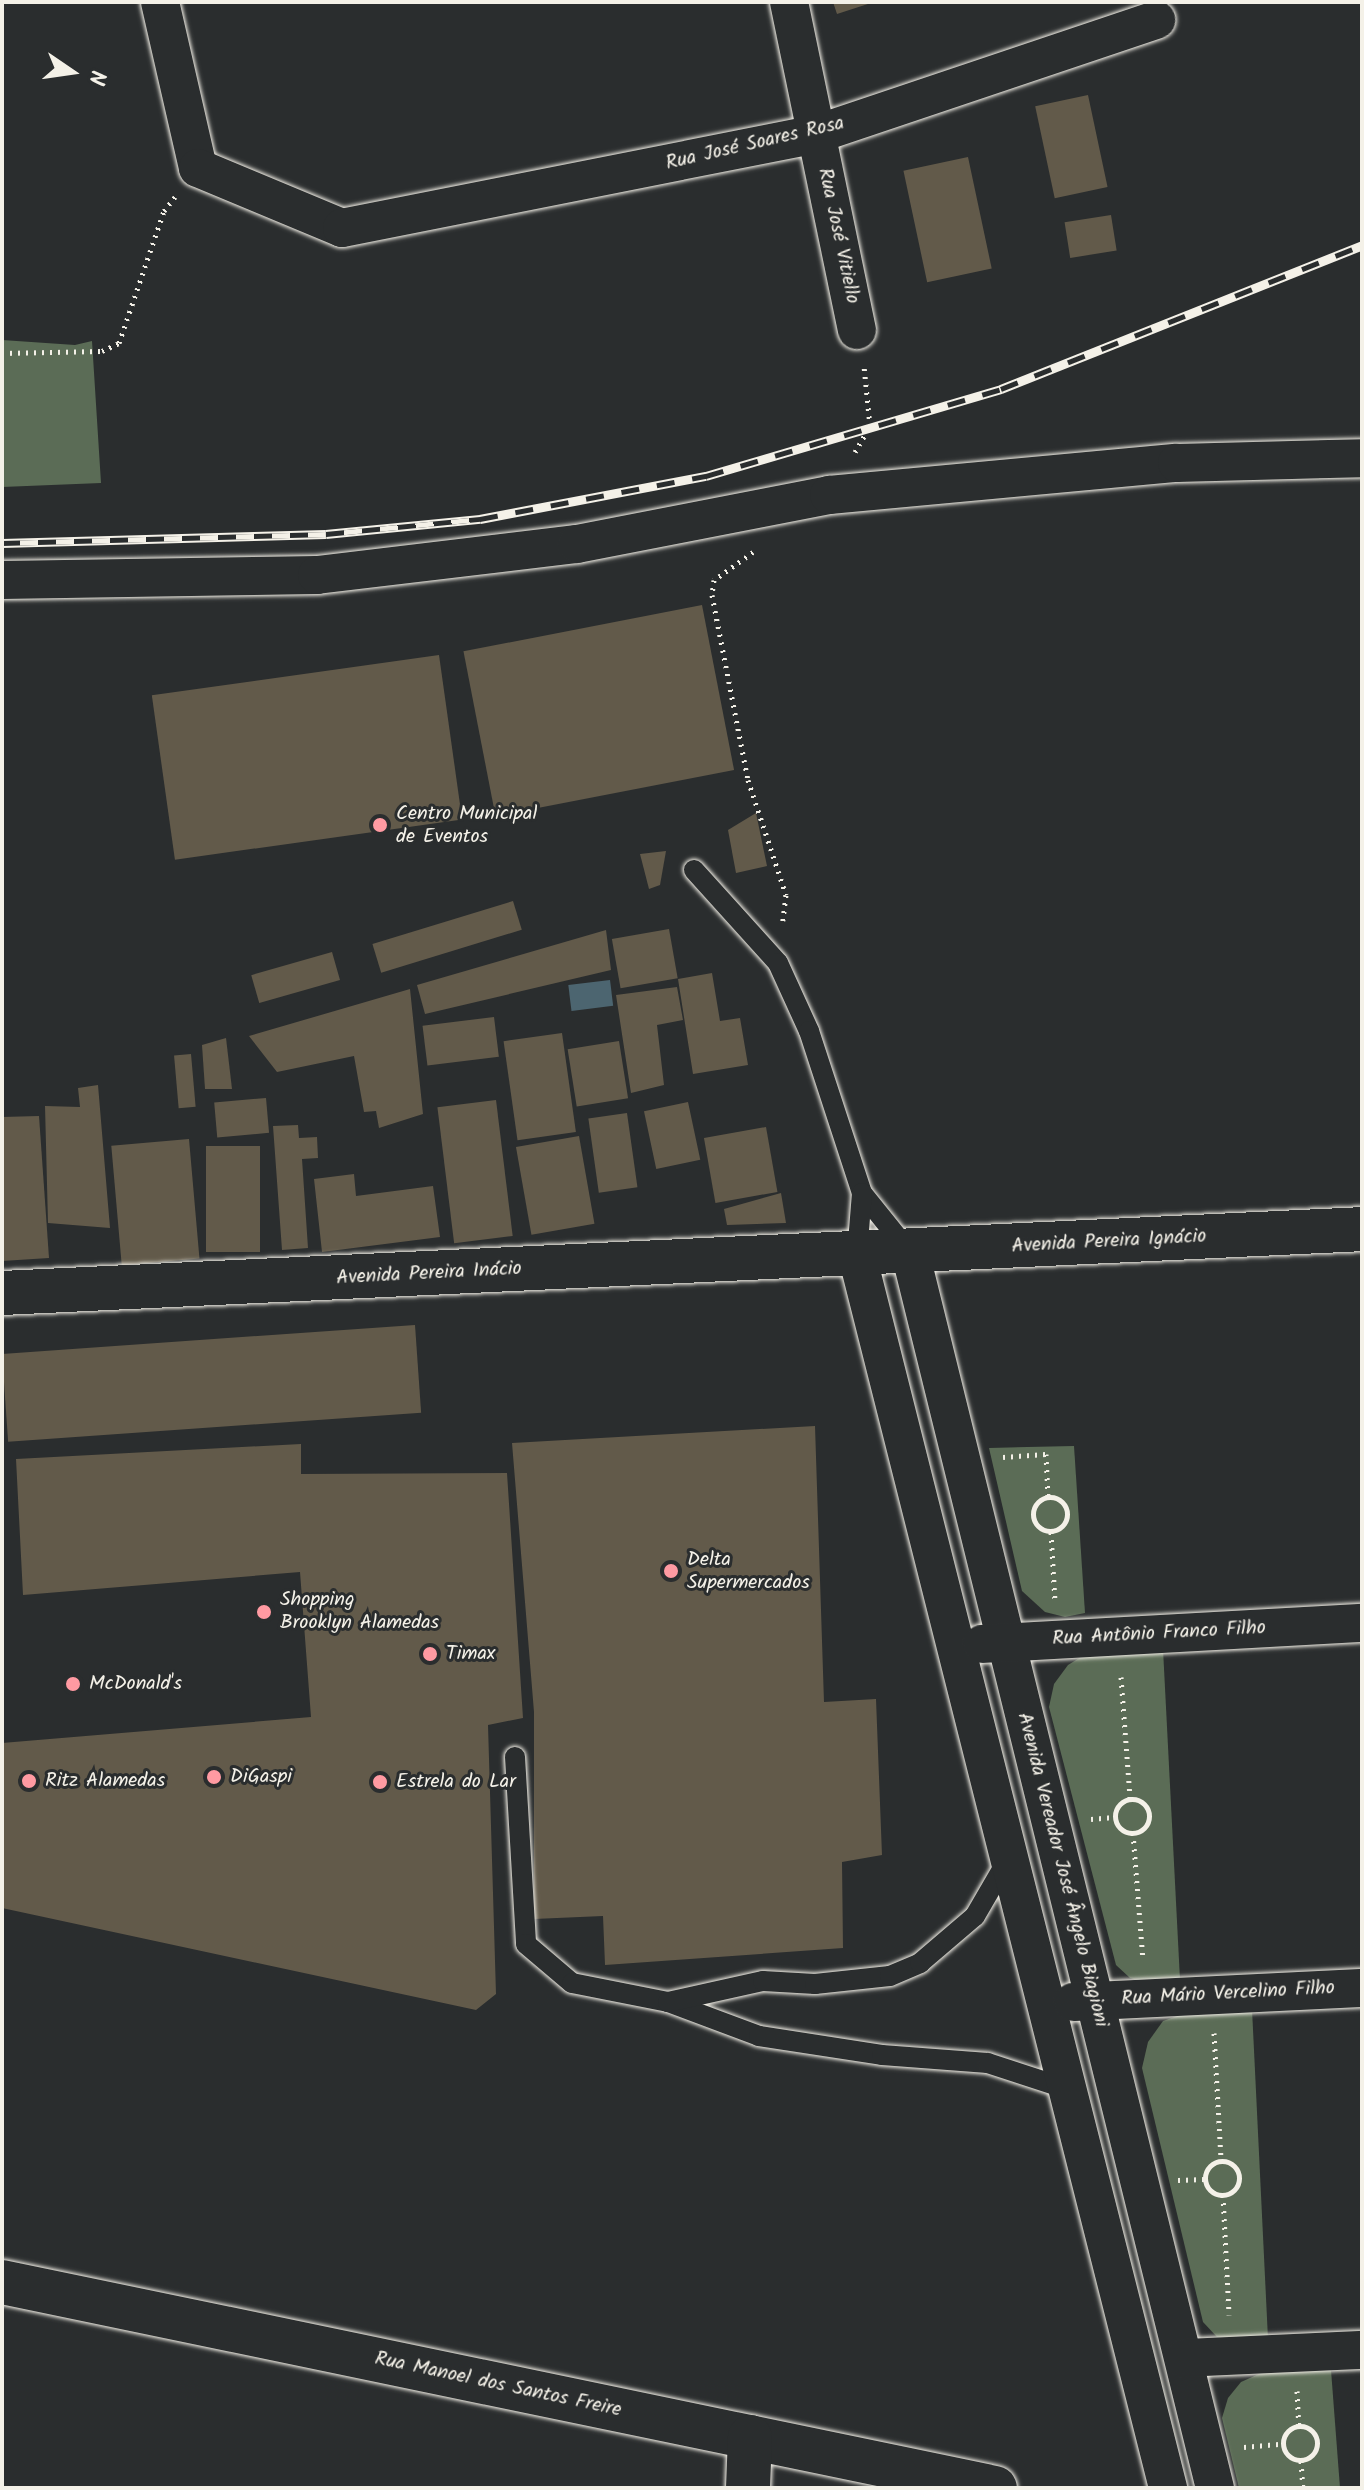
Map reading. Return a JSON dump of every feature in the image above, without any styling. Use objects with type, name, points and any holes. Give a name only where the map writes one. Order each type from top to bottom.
[{"type":"street","points":[[160,2],[198,168]]},
{"type":"street","name":"Rua José Vitiello","points":[[789,2],[857,330]]},
{"type":"street","name":"Rua José Soares Rosa","points":[[198,168],[342,228],[817,134],[1156,20]]},
{"type":"street","points":[[2,580],[317,575],[577,544],[829,495],[1177,463],[1362,458]]},
{"type":"street","name":"Avenida Pereira Ignácio","points":[[857,1255],[1362,1229]]},
{"type":"street","name":"Avenida Vereador José Ângelo Biagioni","points":[[910,1252],[1215,2488]]},
{"type":"street","points":[[857,1255],[1168,2488]]},
{"type":"street","name":"Avenida Pereira Inácio","points":[[2,1293],[857,1255]]},
{"type":"street","name":"Rua Antônio Franco Filho","points":[[955,1645],[1362,1623]]},
{"type":"street","name":"Rua Mário Vercelino Filho","points":[[1046,2003],[1362,1988]]},
{"type":"street","name":"Rua Manoel dos Santos Freire","points":[[2,2282],[995,2488]]},
{"type":"street","points":[[1184,2358],[1362,2350]]},
{"type":"street","points":[[748,2488],[750,2437]]},
{"type":"lane","points":[[694,870],[778,963],[809,1031],[862,1193],[910,1252]]},
{"type":"lane","points":[[857,1255],[862,1193]]},
{"type":"lane","points":[[515,1757],[526,1944],[572,1983],[668,2002],[759,2036],[882,2055],[988,2063],[1067,2089]]},
{"type":"lane","points":[[668,2002],[763,1981],[815,1984],[890,1976],[920,1963],[975,1916],[1009,1859]]},
{"type":"path","points":[[2,353],[102,351],[119,343],[164,211],[198,168]]},
{"type":"path","points":[[829,495],[870,426],[857,330]]},
{"type":"path","points":[[761,546],[714,580],[712,595],[748,780],[786,895],[778,963]]},
{"type":"path","points":[[1046,1454],[1048,1497]]},
{"type":"path","points":[[1048,1497],[1060,1500],[1067,1516],[1062,1527],[1051,1532],[1040,1529],[1032,1515],[1035,1505],[1048,1497]]},
{"type":"path","points":[[1051,1532],[1057,1640]]},
{"type":"path","points":[[1118,1636],[1130,1798]]},
{"type":"path","points":[[1130,1798],[1141,1801],[1149,1814],[1147,1825],[1133,1833],[1123,1831],[1114,1817],[1117,1806],[1130,1798]]},
{"type":"path","points":[[1133,1833],[1146,1998]]},
{"type":"path","points":[[1212,1995],[1221,2160]]},
{"type":"path","points":[[1221,2160],[1236,2168],[1239,2180],[1234,2191],[1223,2195],[1212,2193],[1205,2179],[1211,2164],[1221,2160]]},
{"type":"path","points":[[1223,2195],[1231,2356]]},
{"type":"path","points":[[1299,2426],[1311,2429],[1318,2445],[1301,2461],[1291,2458],[1282,2444],[1286,2434],[1299,2426]]},
{"type":"path","points":[[1301,2461],[1303,2488]]},
{"type":"green space","points":[[2,340],[75,345],[92,341],[101,483],[2,487]]},
{"type":"green space","points":[[1074,1446],[1085,1613],[1065,1617],[1045,1612],[1022,1591],[989,1448]]},
{"type":"green space","points":[[1163,1649],[1180,1980],[1148,1983],[1130,1978],[1116,1965],[1049,1707],[1054,1684],[1068,1665],[1089,1652]]},
{"type":"green space","points":[[1252,2009],[1268,2339],[1237,2341],[1217,2337],[1203,2322],[1142,2068],[1148,2042],[1163,2021],[1183,2014]]},
{"type":"green space","points":[[1331,2370],[1340,2488],[1239,2488],[1222,2418],[1228,2398],[1241,2382],[1261,2373]]},
{"type":"water","points":[[610,980],[613,1006],[571,1011],[568,985]]},
{"type":"building","points":[[833,2],[871,2],[871,3],[837,14]]},
{"type":"building","points":[[1088,95],[1108,187],[1055,198],[1035,106]]},
{"type":"building","points":[[968,157],[992,269],[927,282],[903,171]]},
{"type":"building","points":[[1111,215],[1117,251],[1070,258],[1065,222]]},
{"type":"building","points":[[702,605],[734,770],[496,816],[463,651]]},
{"type":"building","points":[[439,655],[462,819],[175,860],[152,695]]},
{"type":"building","points":[[756,813],[767,866],[736,873],[728,830]]},
{"type":"building","points":[[666,851],[660,885],[649,889],[640,854]]},
{"type":"building","points":[[513,901],[522,930],[381,973],[372,944]]},
{"type":"building","points":[[669,929],[678,978],[621,988],[612,939]]},
{"type":"building","points":[[606,930],[611,970],[425,1014],[417,985]]},
{"type":"building","points":[[332,952],[340,980],[259,1003],[251,975]]},
{"type":"building","points":[[712,973],[720,1021],[740,1018],[748,1065],[693,1074],[678,979]]},
{"type":"building","points":[[677,987],[683,1020],[657,1025],[664,1085],[631,1093],[616,995]]},
{"type":"building","points":[[410,989],[423,1114],[379,1128],[376,1111],[364,1112],[354,1056],[277,1072],[249,1036]]},
{"type":"building","points":[[494,1017],[499,1057],[427,1065],[423,1026]]},
{"type":"building","points":[[562,1033],[576,1132],[517,1140],[504,1041]]},
{"type":"building","points":[[226,1038],[232,1089],[205,1089],[202,1045]]},
{"type":"building","points":[[619,1041],[628,1098],[577,1106],[568,1049]]},
{"type":"building","points":[[191,1054],[196,1107],[179,1108],[174,1055]]},
{"type":"building","points":[[98,1085],[110,1228],[48,1223],[45,1106],[80,1107],[78,1088]]},
{"type":"building","points":[[266,1098],[269,1133],[217,1137],[214,1103]]},
{"type":"building","points":[[496,1100],[513,1236],[454,1243],[437,1107]]},
{"type":"building","points":[[688,1102],[700,1160],[656,1169],[644,1111]]},
{"type":"building","points":[[627,1113],[637,1187],[599,1193],[588,1118]]},
{"type":"building","points":[[39,1116],[49,1258],[2,1261],[2,1117]]},
{"type":"building","points":[[298,1125],[299,1138],[317,1137],[318,1158],[302,1159],[308,1248],[282,1250],[273,1126]]},
{"type":"building","points":[[766,1127],[777,1192],[715,1203],[704,1138]]},
{"type":"building","points":[[579,1136],[594,1224],[531,1235],[516,1147]]},
{"type":"building","points":[[189,1139],[199,1259],[122,1265],[111,1146]]},
{"type":"building","points":[[206,1146],[260,1146],[260,1252],[206,1252]]},
{"type":"building","points":[[354,1174],[356,1196],[433,1186],[440,1237],[322,1252],[314,1179]]},
{"type":"building","points":[[781,1193],[786,1223],[727,1225],[724,1209]]},
{"type":"building","points":[[415,1325],[421,1413],[8,1442],[2,1354]]},
{"type":"building","name":"Delta Supermercados","points":[[815,1426],[824,1702],[876,1699],[882,1855],[842,1862],[843,1948],[605,1965],[603,1916],[534,1919],[534,1712],[512,1443]]},
{"type":"building","points":[[301,1444],[301,1474],[507,1473],[523,1718],[488,1725],[496,1994],[476,2010],[2,1908],[2,1743],[311,1717],[300,1572],[23,1595],[16,1459]]},
{"type":"railway","points":[[2,543],[326,534],[480,519],[706,476],[1001,389],[1362,245]]},
{"type":"place","name":"Centro Municipal de Eventos","points":[[380,825]]},
{"type":"place","name":"Delta Supermercados","points":[[671,1571]]},
{"type":"place","name":"Shopping Brooklyn Alamedas","points":[[264,1612]]},
{"type":"place","name":"Timax","points":[[430,1654]]},
{"type":"place","name":"McDonald's","points":[[73,1684]]},
{"type":"place","name":"DiGaspi","points":[[214,1777]]},
{"type":"place","name":"Ritz Alamedas","points":[[29,1781]]},
{"type":"place","name":"Estrela do Lar","points":[[380,1782]]}]
